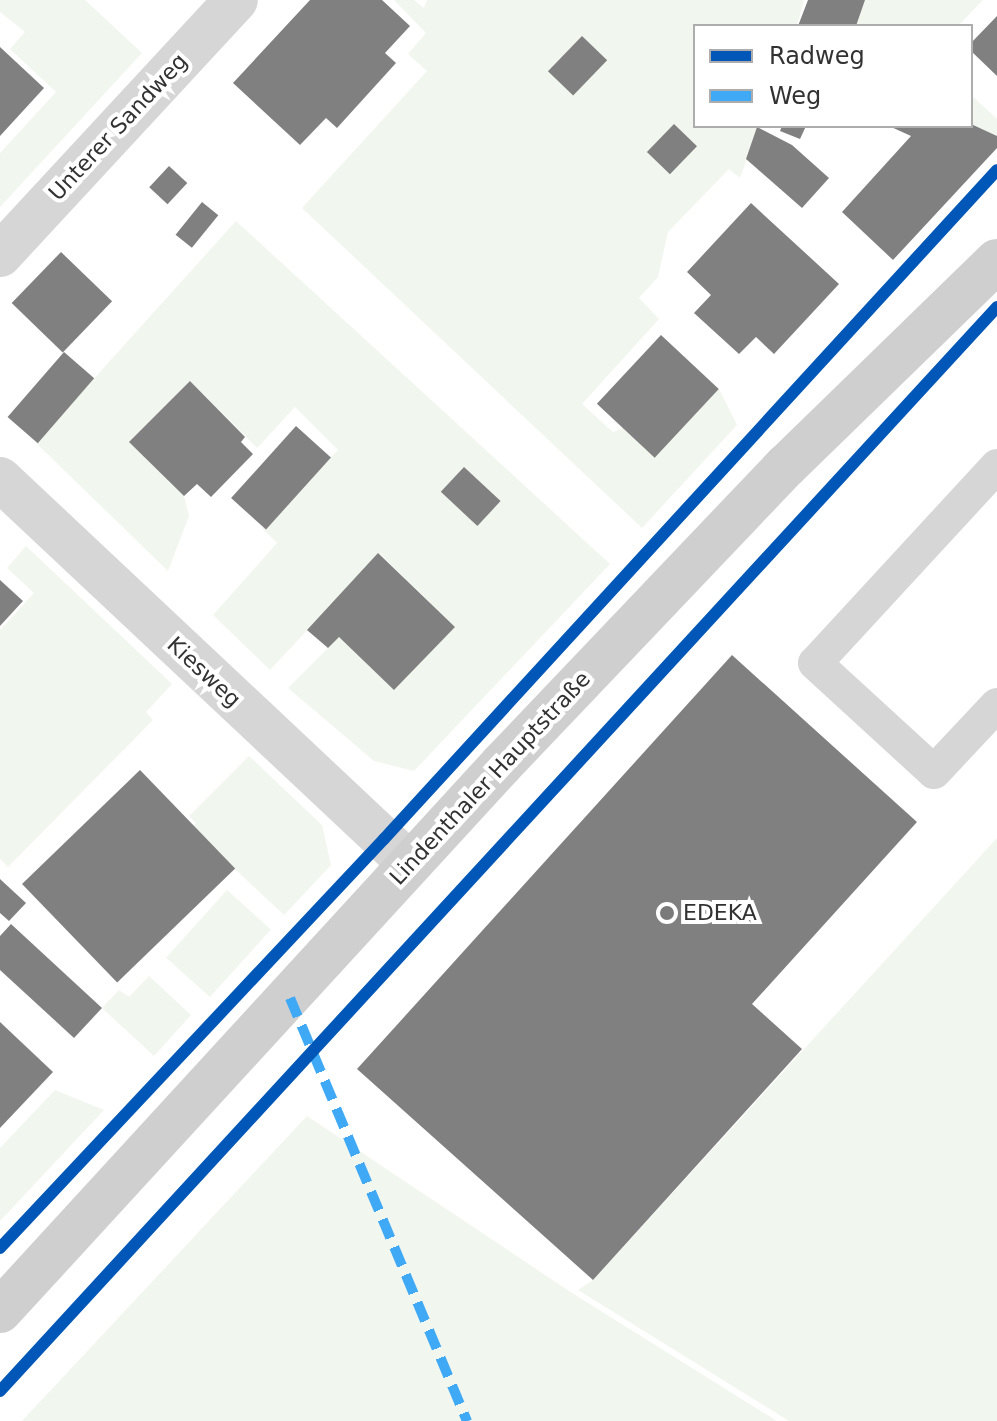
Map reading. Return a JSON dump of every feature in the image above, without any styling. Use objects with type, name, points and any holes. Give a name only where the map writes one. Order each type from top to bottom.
[{"type":"street","name":"Unterer Sandweg","points":[[0,255],[236,0]]},
{"type":"street","name":"Lindenthaler Hauptstraße","points":[[0,1311],[410,864],[786,466],[997,261]]},
{"type":"street","name":"Kiesweg","points":[[0,479],[410,864]]},
{"type":"lane","points":[[997,466],[815,663],[934,772],[997,705]]},
{"type":"shaded area","points":[[0,0],[85,0],[142,53],[0,207],[0,153],[56,92],[10,49],[25,32],[0,12]]},
{"type":"shaded area","points":[[394,0],[414,0],[424,8],[427,0],[804,0],[798,24],[693,24],[693,128],[758,128],[740,178],[729,169],[668,232],[658,277],[639,298],[659,319],[582,404],[613,432],[719,389],[737,425],[642,528],[302,208],[427,71],[408,54],[426,33]]},
{"type":"shaded area","points":[[865,0],[983,0],[960,24],[857,24]]},
{"type":"shaded area","points":[[973,97],[997,119],[997,136],[973,125]]},
{"type":"shaded area","points":[[236,221],[610,564],[414,771],[374,761],[288,688],[339,637],[394,689],[455,627],[379,553],[270,670],[213,615],[277,543],[262,528],[338,450],[295,407],[257,448],[190,381],[130,442],[184,496],[189,516],[168,571],[36,443]]},
{"type":"shaded area","points":[[26,546],[172,684],[146,712],[153,720],[8,867],[0,859],[0,630],[34,593],[7,568]]},
{"type":"shaded area","points":[[249,756],[322,825],[331,865],[284,915],[191,828],[196,823],[189,816]]},
{"type":"shaded area","points":[[997,838],[997,1421],[789,1421],[578,1290],[593,1280]]},
{"type":"shaded area","points":[[227,890],[271,929],[210,997],[166,958]]},
{"type":"shaded area","points":[[149,976],[191,1015],[154,1056],[102,1008],[119,990],[129,997]]},
{"type":"shaded area","points":[[55,1090],[104,1110],[0,1221],[0,1148]]},
{"type":"shaded area","points":[[307,1116],[572,1293],[777,1421],[22,1421]]},
{"type":"building","points":[[310,0],[382,0],[410,26],[385,53],[396,63],[337,128],[326,118],[300,145],[233,83]]},
{"type":"building","points":[[808,0],[865,0],[857,24],[799,24]]},
{"type":"building","points":[[997,16],[997,76],[973,53],[973,41]]},
{"type":"building","points":[[582,36],[607,60],[573,96],[548,71]]},
{"type":"building","points":[[0,47],[44,88],[0,136]]},
{"type":"building","points":[[674,124],[697,146],[670,174],[647,152]]},
{"type":"building","points":[[973,125],[997,136],[997,148],[893,260],[842,212],[911,136],[893,128],[973,128]]},
{"type":"building","points":[[759,128],[792,145],[829,178],[802,208],[746,159]]},
{"type":"building","points":[[781,128],[805,128],[800,139],[780,131]]},
{"type":"building","points":[[169,166],[187,183],[168,204],[149,187]]},
{"type":"building","points":[[202,202],[218,215],[192,248],[176,235]]},
{"type":"building","points":[[751,203],[839,284],[774,354],[756,337],[739,354],[694,313],[711,295],[687,272]]},
{"type":"building","points":[[61,252],[112,301],[63,352],[12,303]]},
{"type":"building","points":[[661,335],[719,389],[655,458],[597,404]]},
{"type":"building","points":[[64,352],[94,378],[38,443],[8,417]]},
{"type":"building","points":[[190,381],[245,437],[241,442],[253,454],[211,497],[197,484],[184,496],[129,442]]},
{"type":"building","points":[[296,426],[331,457],[266,530],[231,498]]},
{"type":"building","points":[[464,467],[501,501],[477,526],[441,492]]},
{"type":"building","points":[[378,553],[455,627],[394,690],[339,637],[328,648],[307,630]]},
{"type":"building","points":[[0,580],[23,601],[0,626]]},
{"type":"building","name":"EDEKA","points":[[732,655],[917,822],[752,1004],[802,1049],[593,1280],[357,1069]]},
{"type":"building","points":[[140,770],[235,869],[117,982],[22,884]]},
{"type":"building","points":[[0,879],[26,903],[9,921],[0,913]]},
{"type":"building","points":[[11,924],[102,1008],[74,1038],[0,970],[0,936]]},
{"type":"building","points":[[0,1022],[53,1072],[0,1128]]},
{"type":"marked path","points":[[290,998],[467,1421]]},
{"type":"cycle path","points":[[0,1248],[384,839],[997,170]]},
{"type":"cycle path","points":[[0,1391],[997,307]]},
{"type":"place","name":"EDEKA","points":[[667,913]]}]
